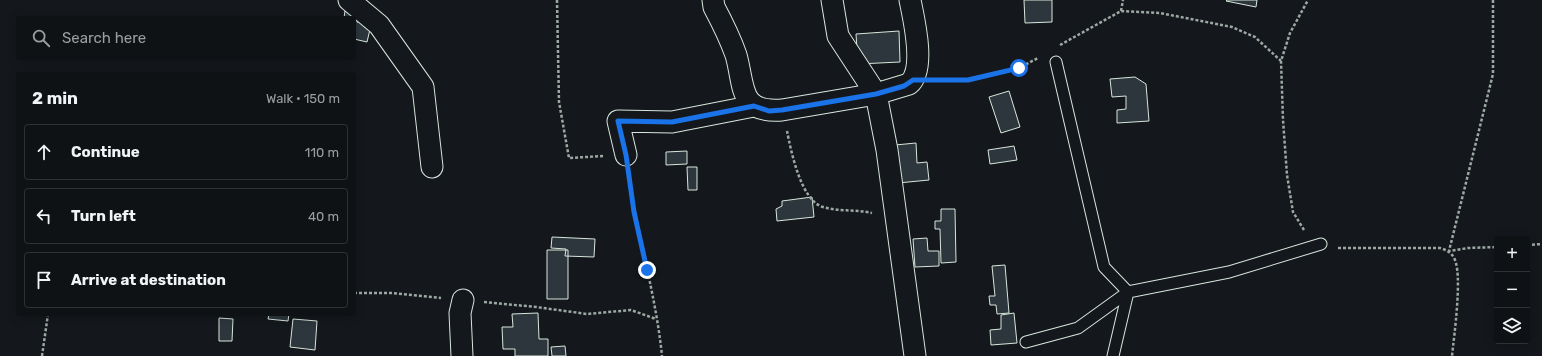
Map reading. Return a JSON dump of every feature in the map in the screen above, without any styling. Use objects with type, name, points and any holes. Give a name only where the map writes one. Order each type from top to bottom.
[{"type":"street","points":[[349,0],[379,25],[423,86],[432,167]]},
{"type":"street","points":[[713,0],[714,7],[736,55],[743,89],[754,106],[769,111],[876,94],[904,86],[913,80],[918,63],[915,26],[910,0]]},
{"type":"street","points":[[832,0],[838,36],[876,94],[887,150],[896,229],[915,356]]},
{"type":"street","points":[[626,155],[618,121],[672,122],[754,106]]},
{"type":"street","points":[[462,356],[460,313],[463,300]]},
{"type":"lane","points":[[1056,62],[1104,267],[1128,292]]},
{"type":"lane","points":[[1026,342],[1078,328],[1128,292],[1229,272],[1321,244]]},
{"type":"lane","points":[[1113,356],[1128,292]]},
{"type":"path","points":[[557,0],[559,102],[570,158],[626,155],[634,212],[657,320],[662,356]]},
{"type":"path","points":[[1121,11],[1122,0]]},
{"type":"path","points":[[1308,0],[1290,33],[1282,60],[1283,120],[1287,174],[1293,212],[1306,232],[1321,244],[1342,249],[1440,248],[1449,251],[1468,248],[1494,247]]},
{"type":"path","points":[[1449,251],[1493,74],[1493,0]]},
{"type":"path","points":[[1056,48],[1121,11],[1160,13],[1232,27],[1255,37],[1282,60]]},
{"type":"path","points":[[913,80],[968,80],[1019,68],[1044,54]]},
{"type":"path","points":[[782,110],[794,162],[808,196],[821,207],[881,214],[896,229]]},
{"type":"path","points":[[1530,245],[1542,244]]},
{"type":"path","points":[[1449,251],[1455,258],[1458,272],[1458,299],[1452,356]]},
{"type":"path","points":[[356,293],[391,294],[463,300],[536,307],[587,314],[631,310],[657,320]]},
{"type":"path","points":[[42,356],[48,316]]},
{"type":"building","points":[[1024,0],[1052,0],[1052,22],[1025,23]]},
{"type":"building","points":[[1257,0],[1256,7],[1226,1]]},
{"type":"building","points":[[345,11],[359,13],[357,22],[371,25],[367,42],[356,39],[356,16],[344,16]]},
{"type":"building","points":[[899,31],[900,62],[858,64],[856,34]]},
{"type":"building","points":[[1135,77],[1146,84],[1149,121],[1117,123],[1117,110],[1126,109],[1126,96],[1112,97],[1110,79]]},
{"type":"building","points":[[1009,91],[1020,127],[1001,133],[989,97]]},
{"type":"building","points":[[916,143],[917,163],[927,162],[929,180],[898,183],[895,145]]},
{"type":"building","points":[[1014,146],[1017,160],[990,164],[988,150]]},
{"type":"building","points":[[687,151],[687,164],[666,165],[666,152]]},
{"type":"building","points":[[687,167],[697,167],[697,190],[688,190]]},
{"type":"building","points":[[812,197],[814,217],[777,221],[776,209],[782,206],[782,201]]},
{"type":"building","points":[[941,209],[955,209],[956,262],[941,263],[940,229],[935,229],[935,221],[941,221]]},
{"type":"building","points":[[552,237],[595,239],[594,257],[565,256],[566,249],[551,248]]},
{"type":"building","points":[[927,238],[928,251],[939,251],[939,266],[915,267],[913,239]]},
{"type":"building","points":[[547,250],[568,250],[568,299],[547,299]]},
{"type":"building","points":[[1005,265],[1009,313],[997,314],[996,305],[990,305],[989,296],[995,296],[992,266]]},
{"type":"building","points":[[538,313],[539,339],[548,339],[548,356],[515,356],[515,349],[503,349],[502,327],[513,327],[512,314]]},
{"type":"building","points":[[1014,313],[1017,343],[991,345],[990,330],[1001,329],[1001,315]]},
{"type":"building","points":[[269,316],[289,316],[288,321],[268,319]]},
{"type":"building","points":[[219,318],[233,319],[232,341],[219,341]]},
{"type":"building","points":[[293,319],[317,321],[315,350],[290,347]]},
{"type":"building","points":[[565,346],[566,356],[552,356],[551,347]]},
{"type":"route","points":[[647,270],[634,212],[626,155],[618,121],[672,122],[754,106],[769,111],[782,110],[876,94],[904,86],[913,80],[968,80],[1019,68]]}]
